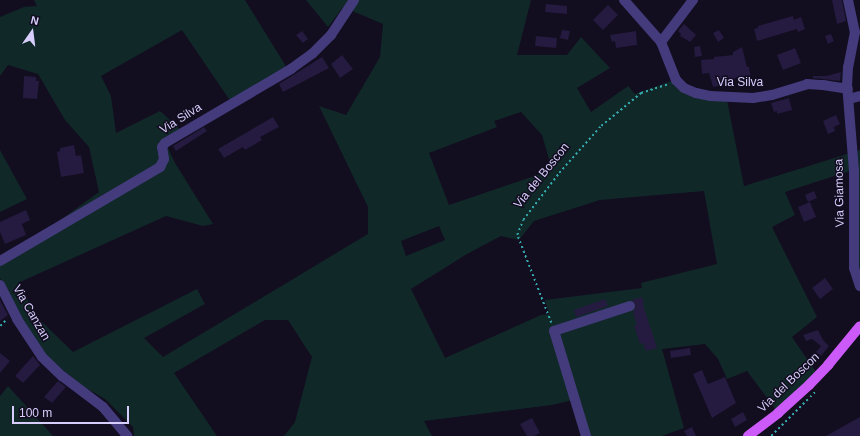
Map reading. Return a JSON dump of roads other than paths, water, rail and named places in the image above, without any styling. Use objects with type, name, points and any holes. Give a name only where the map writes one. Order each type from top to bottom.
[{"type":"main road","name":"Via del Boscon","points":[[748,436],[773,418],[809,385],[828,366],[860,326]]},
{"type":"street","name":"Via Silva","points":[[0,261],[160,167],[164,159],[162,147],[165,143],[291,69],[312,54],[331,35],[354,0]]},
{"type":"street","points":[[624,0],[661,42],[693,0]]},
{"type":"street","name":"Via Giamosa","points":[[848,0],[855,32],[847,72],[854,171],[854,268],[860,286]]},
{"type":"street","name":"Via Silva","points":[[661,42],[676,80],[684,88],[696,93],[746,98],[765,96],[807,84],[823,85],[848,94]]},
{"type":"street","points":[[848,94],[860,96]]},
{"type":"street","name":"Via Canzan","points":[[0,285],[17,319],[42,357],[62,376],[103,407],[127,436]]},
{"type":"street","points":[[586,436],[554,331],[630,306]]}]
